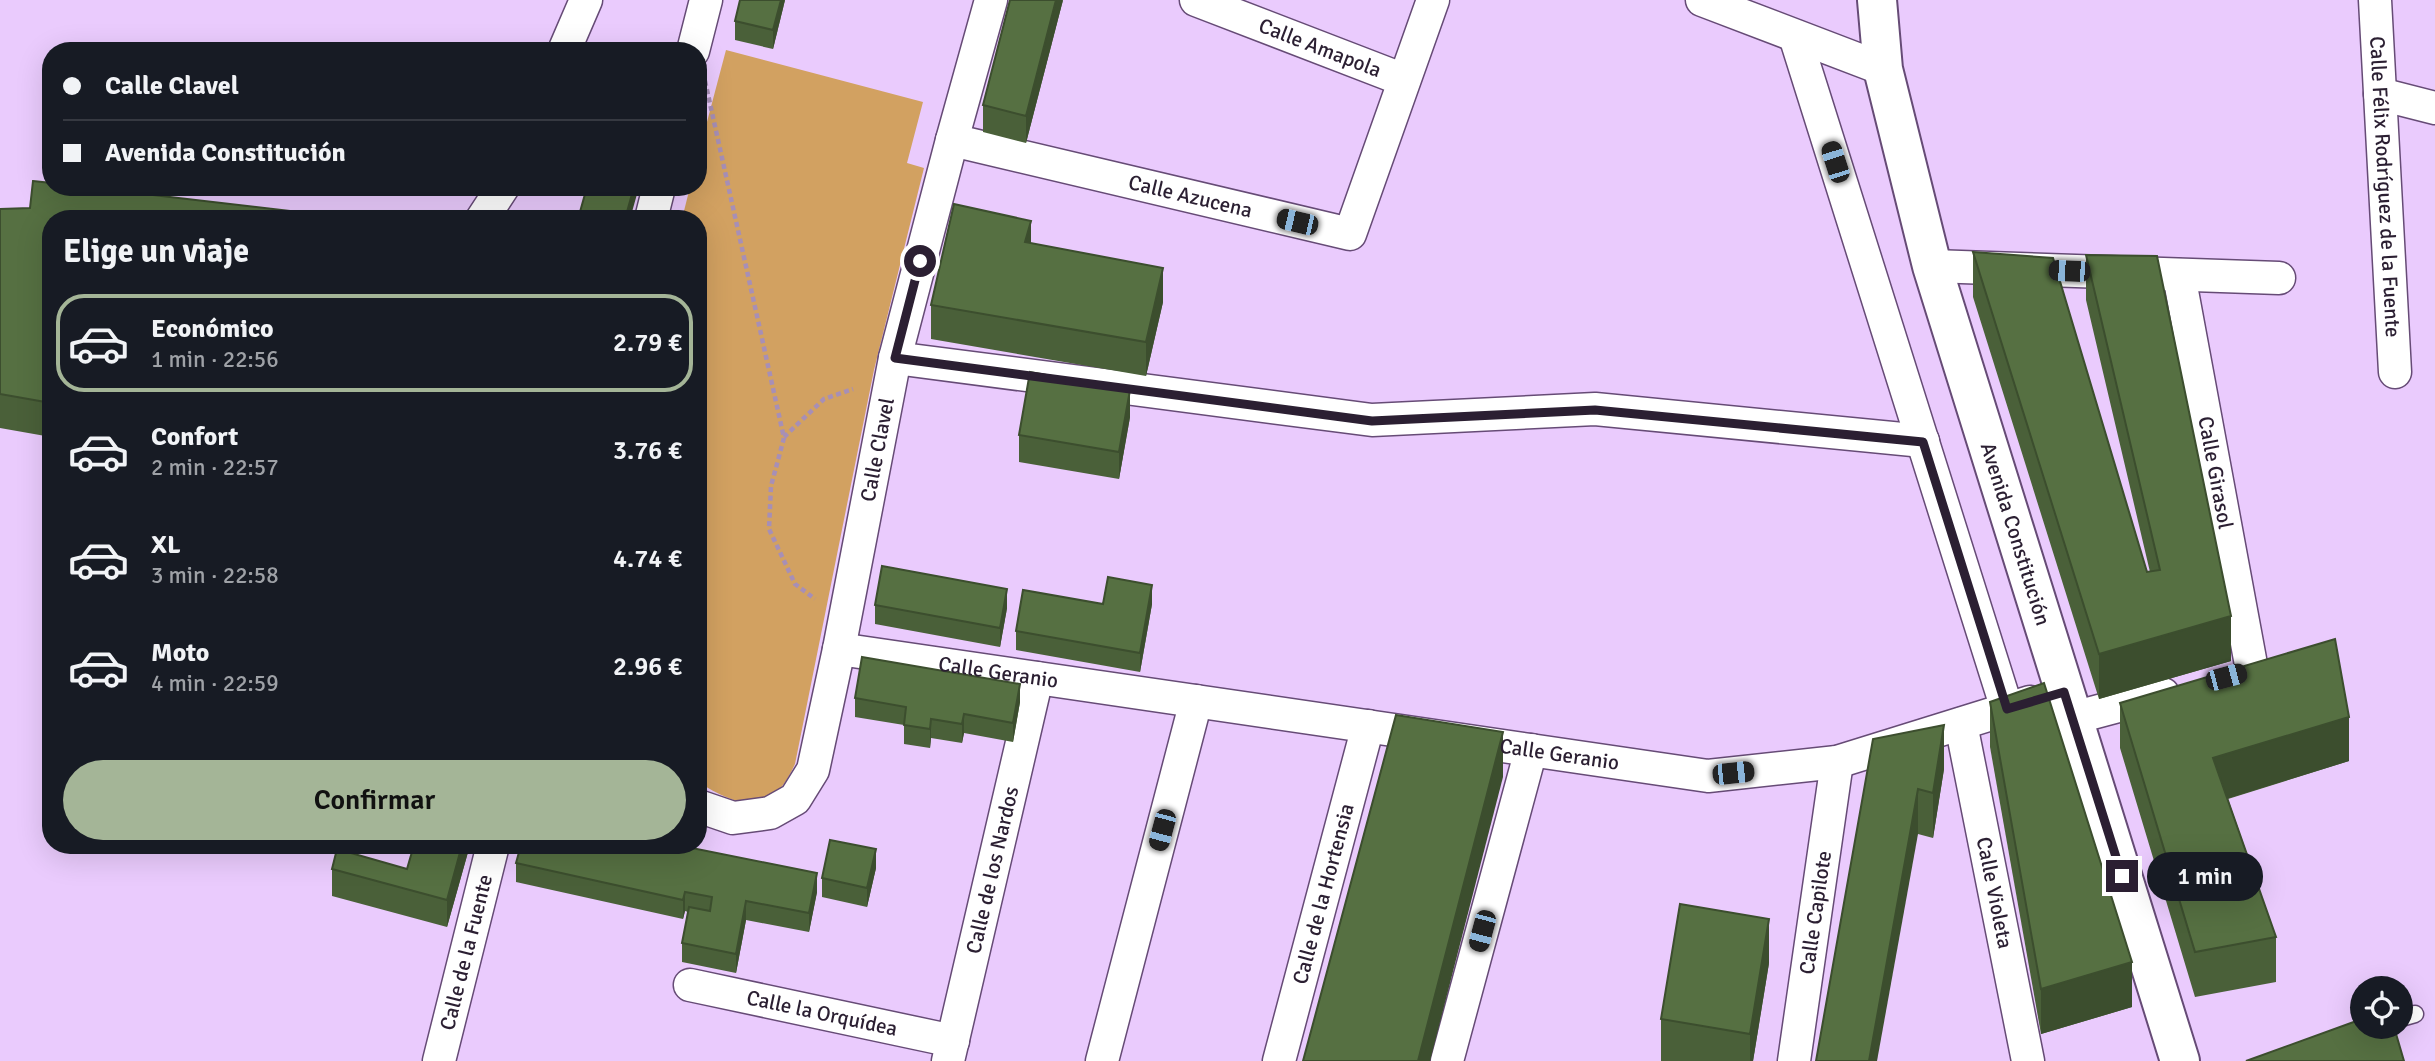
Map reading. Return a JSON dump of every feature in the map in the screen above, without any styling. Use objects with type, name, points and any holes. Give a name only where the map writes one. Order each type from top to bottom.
[{"type":"street","points":[[568,42],[586,0]]},
{"type":"street","points":[[696,42],[706,0]]},
{"type":"street","name":"Calle Clavel","points":[[707,809],[733,818],[770,813],[795,799],[813,770],[842,635],[893,367],[991,0]]},
{"type":"street","name":"Calle Amapola","points":[[1196,0],[1405,80]]},
{"type":"street","name":"Calle Azucena","points":[[952,140],[1350,234],[1433,0]]},
{"type":"street","points":[[1702,0],[1883,69]]},
{"type":"street","name":"Avenida Constitución","points":[[1877,0],[1883,69],[1932,266],[2180,1061]]},
{"type":"street","name":"Calle Félix Rodríguez de la Fuente","points":[[2375,0],[2395,372]]},
{"type":"street","points":[[1795,36],[2007,709]]},
{"type":"street","points":[[2380,94],[2435,108]]},
{"type":"street","points":[[1932,266],[2279,278]]},
{"type":"street","name":"Calle Girasol","points":[[2179,275],[2252,670]]},
{"type":"street","points":[[893,367],[1372,421],[1595,410],[1923,442]]},
{"type":"street","name":"Calle Geranio","points":[[842,635],[1037,678],[1708,776],[1837,762],[2007,709],[2069,705],[2188,687]]},
{"type":"street","name":"Calle de los Nardos","points":[[951,1051],[1037,678]]},
{"type":"street","points":[[1102,1061],[1196,701]]},
{"type":"street","name":"Calle Violeta","points":[[1961,724],[2028,1061]]},
{"type":"street","name":"Calle de la Hortensia","points":[[1279,1061],[1368,726]]},
{"type":"street","points":[[1447,1061],[1531,750]]},
{"type":"street","name":"Calle Capilote","points":[[1794,1061],[1837,762]]},
{"type":"street","name":"Calle de la Fuente","points":[[439,1061],[491,854]]},
{"type":"street","name":"Calle la Orquídea","points":[[690,985],[951,1051]]},
{"type":"path","points":[[707,98],[784,438],[771,486],[769,529],[795,584],[842,635]]},
{"type":"path","points":[[784,438],[824,399],[893,367]]},
{"type":"shaded area","points":[[726,50],[923,102],[907,163],[924,168],[874,370],[795,764],[776,793],[754,803],[728,798],[707,787],[707,210],[684,210],[688,196],[707,196],[707,122]]},
{"type":"building","points":[[740,0],[781,0],[773,30],[735,21]]},
{"type":"building","points":[[1010,0],[1056,0],[1026,116],[983,105]]},
{"type":"building","points":[[33,181],[42,182],[42,196],[161,196],[281,210],[42,210],[42,401],[0,394],[0,209],[30,208]]},
{"type":"building","points":[[584,196],[631,196],[628,210],[581,210]]},
{"type":"building","points":[[954,204],[1031,221],[1025,242],[1163,268],[1146,342],[931,305]]},
{"type":"building","points":[[1973,252],[2053,258],[2147,572],[2160,570],[2086,255],[2157,256],[2231,616],[2099,654]]},
{"type":"building","points":[[1030,372],[1130,390],[1119,452],[1019,435]]},
{"type":"building","points":[[882,566],[1007,589],[1000,628],[875,605]]},
{"type":"building","points":[[1108,577],[1152,585],[1140,653],[1016,631],[1023,590],[1103,604]]},
{"type":"building","points":[[2335,639],[2349,717],[2213,758],[2276,937],[2195,952],[2120,703]]},
{"type":"building","points":[[862,657],[1020,684],[1013,723],[964,714],[962,724],[931,719],[930,729],[904,725],[906,707],[855,698]]},
{"type":"building","points":[[2044,683],[2132,962],[2041,989],[1990,702]]},
{"type":"building","points":[[1396,715],[1503,732],[1418,1061],[1303,1061]]},
{"type":"building","points":[[1944,725],[1933,793],[1918,789],[1869,1061],[1816,1061],[1873,739]]},
{"type":"building","points":[[830,840],[876,849],[867,888],[822,878]]},
{"type":"building","points":[[707,851],[817,873],[809,913],[746,901],[736,954],[682,943],[689,907],[710,911],[712,897],[685,892],[683,900],[516,863],[518,854],[707,854]]},
{"type":"building","points":[[336,854],[354,854],[407,869],[411,854],[460,854],[447,900],[332,869]]},
{"type":"building","points":[[1680,904],[1769,919],[1750,1034],[1661,1019]]},
{"type":"building","points":[[2350,1023],[2350,1039],[2398,1039],[2404,1061],[2246,1061]]},
{"type":"route","points":[[920,261],[895,358],[1372,421],[1595,410],[1923,442],[2007,709],[2064,692],[2122,876]]}]
